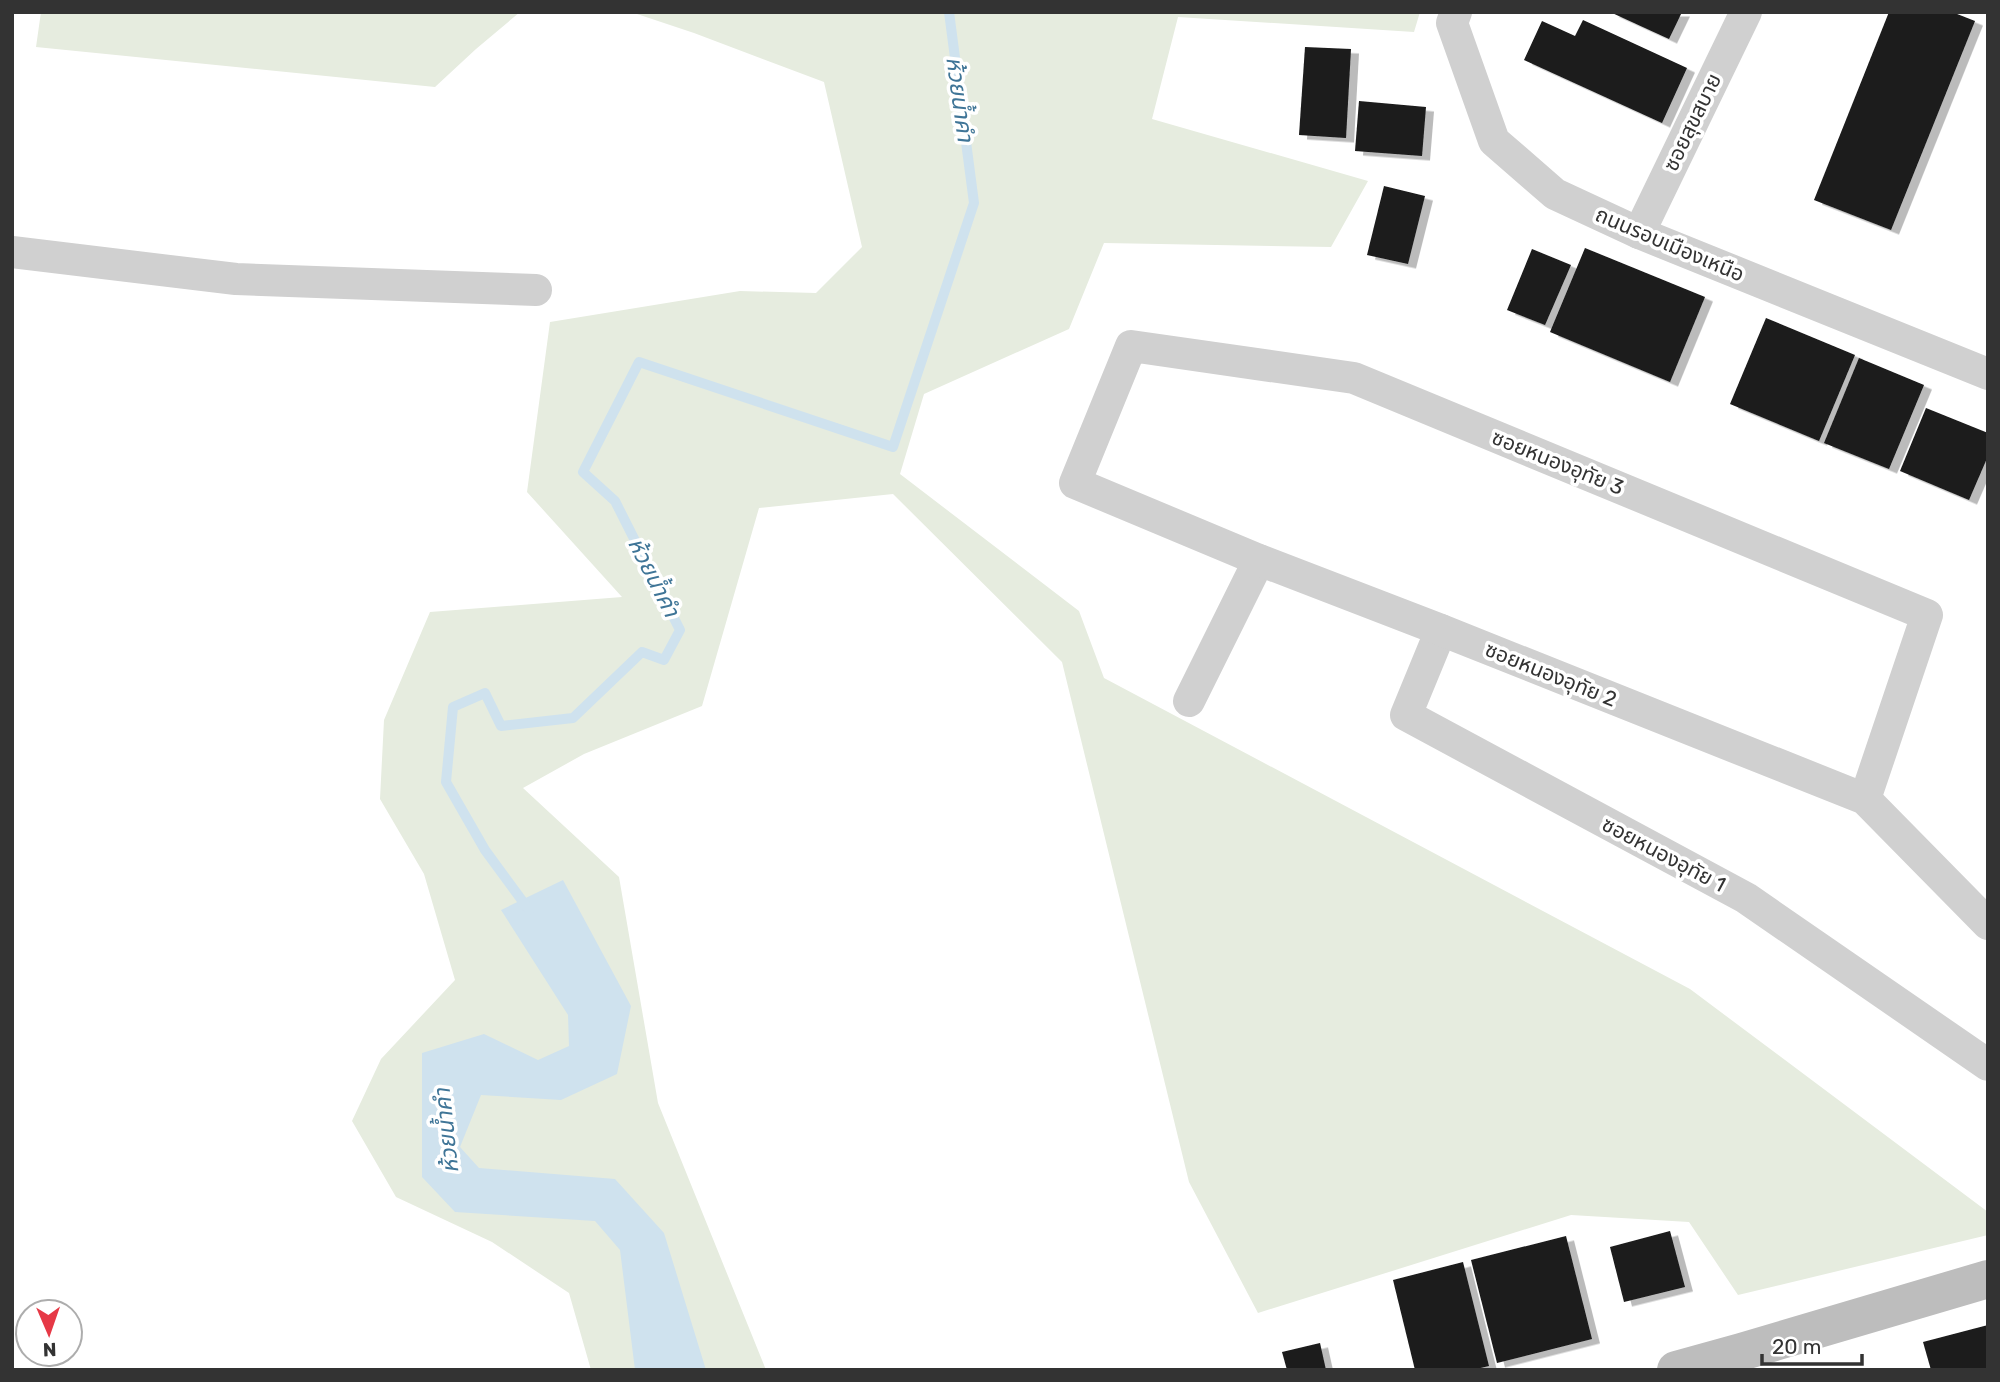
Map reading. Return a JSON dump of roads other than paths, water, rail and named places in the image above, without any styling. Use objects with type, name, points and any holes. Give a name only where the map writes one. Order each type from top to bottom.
[{"type":"street","name":"ถนนรอบเมืองเหนือ","points":[[1456,12],[1452,23],[1494,141],[1555,194],[1639,233],[1988,374]]},
{"type":"street","name":"ซอยสุขสบาย","points":[[1639,233],[1746,12]]},
{"type":"street","points":[[12,252],[236,279],[536,290]]},
{"type":"street","name":"ซอยหนองอุทัย 3","points":[[1075,483],[1131,346],[1354,378],[1927,615],[1865,799]]},
{"type":"street","name":"ซอยหนองอุทัย 2","points":[[1075,483],[1259,559],[1865,799],[1988,924]]},
{"type":"street","points":[[1189,702],[1259,559]]},
{"type":"street","name":"ซอยหนองอุทัย 1","points":[[1441,629],[1406,715],[1746,898],[1988,1065]]},
{"type":"street","points":[[1675,1370],[1739,1361],[1988,1279]]},
{"type":"water","points":[[563,880],[631,1006],[617,1074],[561,1100],[481,1095],[460,1147],[479,1168],[615,1179],[664,1233],[706,1370],[635,1370],[620,1250],[595,1221],[455,1212],[422,1177],[422,1053],[484,1034],[538,1060],[569,1046],[568,1015],[501,910]]},
{"type":"waterway","name":"ห้วยน้ำคำ","points":[[529,910],[485,850],[446,782],[453,707],[485,693],[501,726],[573,718],[642,652],[664,660],[680,630],[615,501],[583,472],[639,362],[893,447],[974,203],[949,12]]}]
